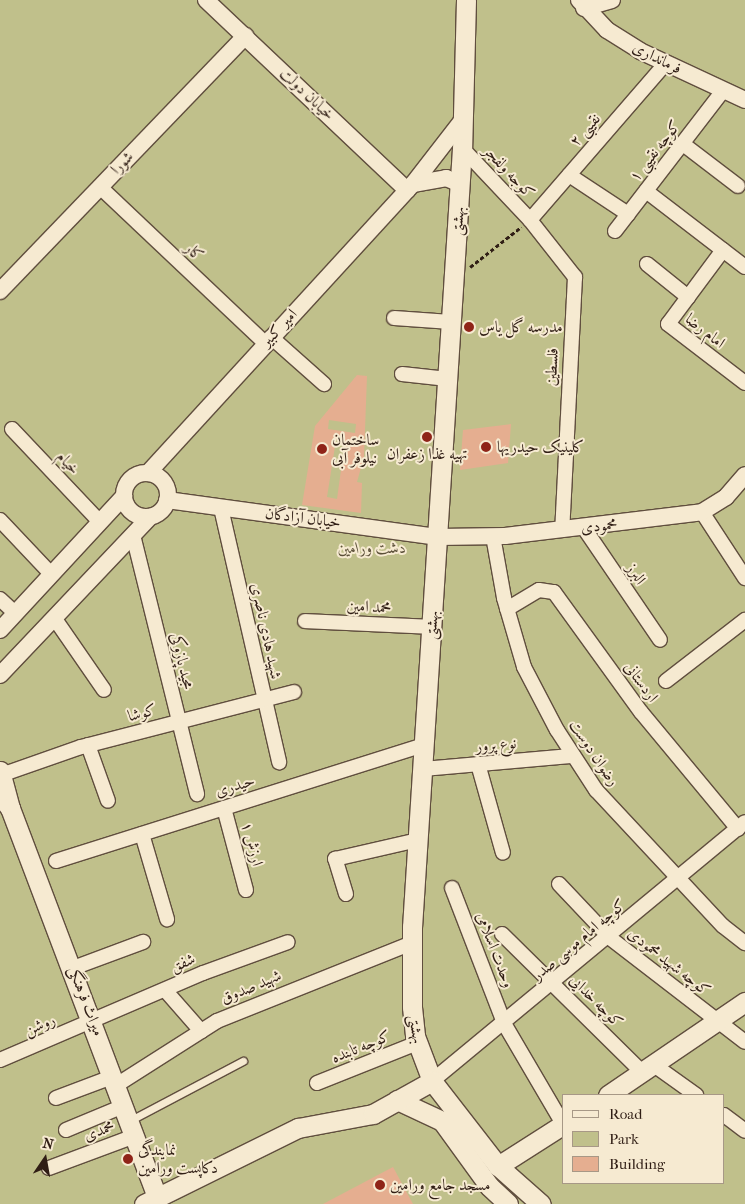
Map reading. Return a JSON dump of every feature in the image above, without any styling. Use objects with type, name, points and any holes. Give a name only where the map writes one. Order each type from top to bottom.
[{"type":"main road","name":"بهشتی","points":[[466,0],[464,118],[418,840],[412,944],[412,1007],[417,1043],[432,1081],[498,1166],[541,1204]]},
{"type":"main road","name":"میراث فرهنگی","points":[[1,773],[5,802],[94,1022],[151,1200]]},
{"type":"main road","points":[[613,1094],[745,1002]]},
{"type":"main road","points":[[151,1200],[298,1128],[373,1114],[432,1081]]},
{"type":"main road","points":[[397,1100],[442,1121],[489,1186],[508,1204]]},
{"type":"main road","points":[[498,1166],[562,1125]]},
{"type":"street","name":"خیابان دولت","points":[[206,0],[410,187]]},
{"type":"street","points":[[581,4],[612,0]]},
{"type":"street","name":"فرمانداری","points":[[581,4],[607,30],[722,92],[745,100]]},
{"type":"street","name":"شورا","points":[[0,291],[245,36]]},
{"type":"street","name":"نقیبی ۲","points":[[530,220],[666,63]]},
{"type":"street","name":"کوچه نقیبی ۱","points":[[615,231],[722,92]]},
{"type":"street","name":"امیر کبیر","points":[[148,473],[410,187],[464,118]]},
{"type":"street","points":[[683,144],[738,186]]},
{"type":"street","name":"کوجه ولفجر","points":[[462,148],[530,220]]},
{"type":"street","points":[[569,175],[628,214]]},
{"type":"street","points":[[410,187],[437,178],[460,184]]},
{"type":"street","name":"کار","points":[[100,187],[268,340],[324,384]]},
{"type":"street","points":[[646,191],[745,266]]},
{"type":"street","name":"فلسطین","points":[[530,220],[575,277],[562,530]]},
{"type":"street","points":[[647,264],[688,297],[723,250]]},
{"type":"street","name":"امام رضا","points":[[688,297],[668,324],[745,383]]},
{"type":"street","points":[[394,318],[451,322]]},
{"type":"street","points":[[402,374],[448,378]]},
{"type":"street","name":"خیام","points":[[12,429],[99,521]]},
{"type":"street","points":[[0,630],[124,496],[128,482],[148,473],[161,480],[167,500],[161,511],[150,517],[0,675]]},
{"type":"street","name":"محمودی","points":[[438,537],[493,536],[584,528],[702,512],[726,498],[745,475]]},
{"type":"street","points":[[124,496],[129,510],[150,517]]},
{"type":"street","name":"خیابان آزادگان","points":[[167,500],[438,537]]},
{"type":"street","name":"شهید هادی ناصری","points":[[221,508],[278,762]]},
{"type":"street","points":[[702,512],[745,578]]},
{"type":"street","points":[[0,520],[51,574]]},
{"type":"street","name":"البرز","points":[[584,528],[660,640]]},
{"type":"street","name":"مجید پازوکی","points":[[133,535],[198,794]]},
{"type":"street","name":"رضوان دوست","points":[[493,536],[507,609],[524,667],[573,756],[596,790],[678,878],[745,943]]},
{"type":"street","name":"اردستانی","points":[[507,609],[539,590],[554,592],[641,712],[741,826]]},
{"type":"street","points":[[0,599],[15,613]]},
{"type":"street","points":[[55,619],[104,690]]},
{"type":"street","points":[[666,681],[745,620]]},
{"type":"street","name":"محمد امین","points":[[305,622],[432,627]]},
{"type":"street","name":"کوشا","points":[[1,773],[88,745],[294,692]]},
{"type":"street","points":[[88,745],[108,801]]},
{"type":"street","name":"حیدری","points":[[56,861],[424,746]]},
{"type":"street","name":"نوع پرور","points":[[423,769],[573,756]]},
{"type":"street","points":[[478,764],[502,853]]},
{"type":"street","name":"ارزش ۱","points":[[224,808],[246,890]]},
{"type":"street","name":"کوچه امام موسی صدر","points":[[432,1081],[554,985],[741,826]]},
{"type":"street","points":[[142,834],[167,919]]},
{"type":"street","points":[[346,894],[335,859],[418,840]]},
{"type":"street","name":"کوچه شهید محمودی","points":[[559,884],[610,938],[745,1042]]},
{"type":"street","name":"وحدت اسلامی","points":[[452,888],[504,1025],[562,1122]]},
{"type":"street","name":"کوچه خدایی","points":[[502,934],[554,985],[648,1069],[694,1094]]},
{"type":"street","points":[[73,968],[143,942]]},
{"type":"street","name":"شفق","points":[[94,1022],[165,990],[288,942]]},
{"type":"street","name":"شهید صدوق","points":[[56,1098],[114,1082],[201,1031],[286,991],[412,944]]},
{"type":"street","points":[[165,990],[201,1031]]},
{"type":"street","name":"روشن","points":[[0,1060],[94,1022]]},
{"type":"street","name":"کوچه تابنده","points":[[317,1083],[417,1043]]},
{"type":"street","points":[[725,1116],[745,1130]]},
{"type":"street","points":[[66,1130],[127,1122]]},
{"type":"street","name":"محمدی","points":[[49,1168],[127,1122]]},
{"type":"lane","points":[[127,1122],[243,1061]]},
{"type":"path","points":[[454,279],[530,220]]},
{"type":"green space","name":"دشت ورامین","points":[[0,0],[745,0],[745,1204],[0,1204]]},
{"type":"building","name":"ساختمان نیلوفر آبی","points":[[357,375],[367,376],[364,457],[357,482],[362,483],[361,513],[302,505],[315,426]],"holes":[[[329,420],[356,424],[355,433],[328,429]],[[336,440],[345,441],[337,499],[327,497]]]},
{"type":"building","name":"کلینیک حیدریها","points":[[511,424],[508,463],[460,470],[463,430]]},
{"type":"building","name":"مسجد جامع ورامین","points":[[393,1167],[413,1204],[323,1204]]},
{"type":"place","name":"مدرسه گل یاس","points":[[469,327]]},
{"type":"place","name":"تهیه غذا زعفران","points":[[427,437]]},
{"type":"place","name":"کلینیک حیدریها","points":[[486,447]]},
{"type":"place","name":"ساختمان نیلوفر آبی","points":[[322,449]]},
{"type":"place","name":"نمایندگی دکاپست ورامین","points":[[128,1159]]},
{"type":"place","name":"مسجد جامع ورامین","points":[[380,1185]]}]
